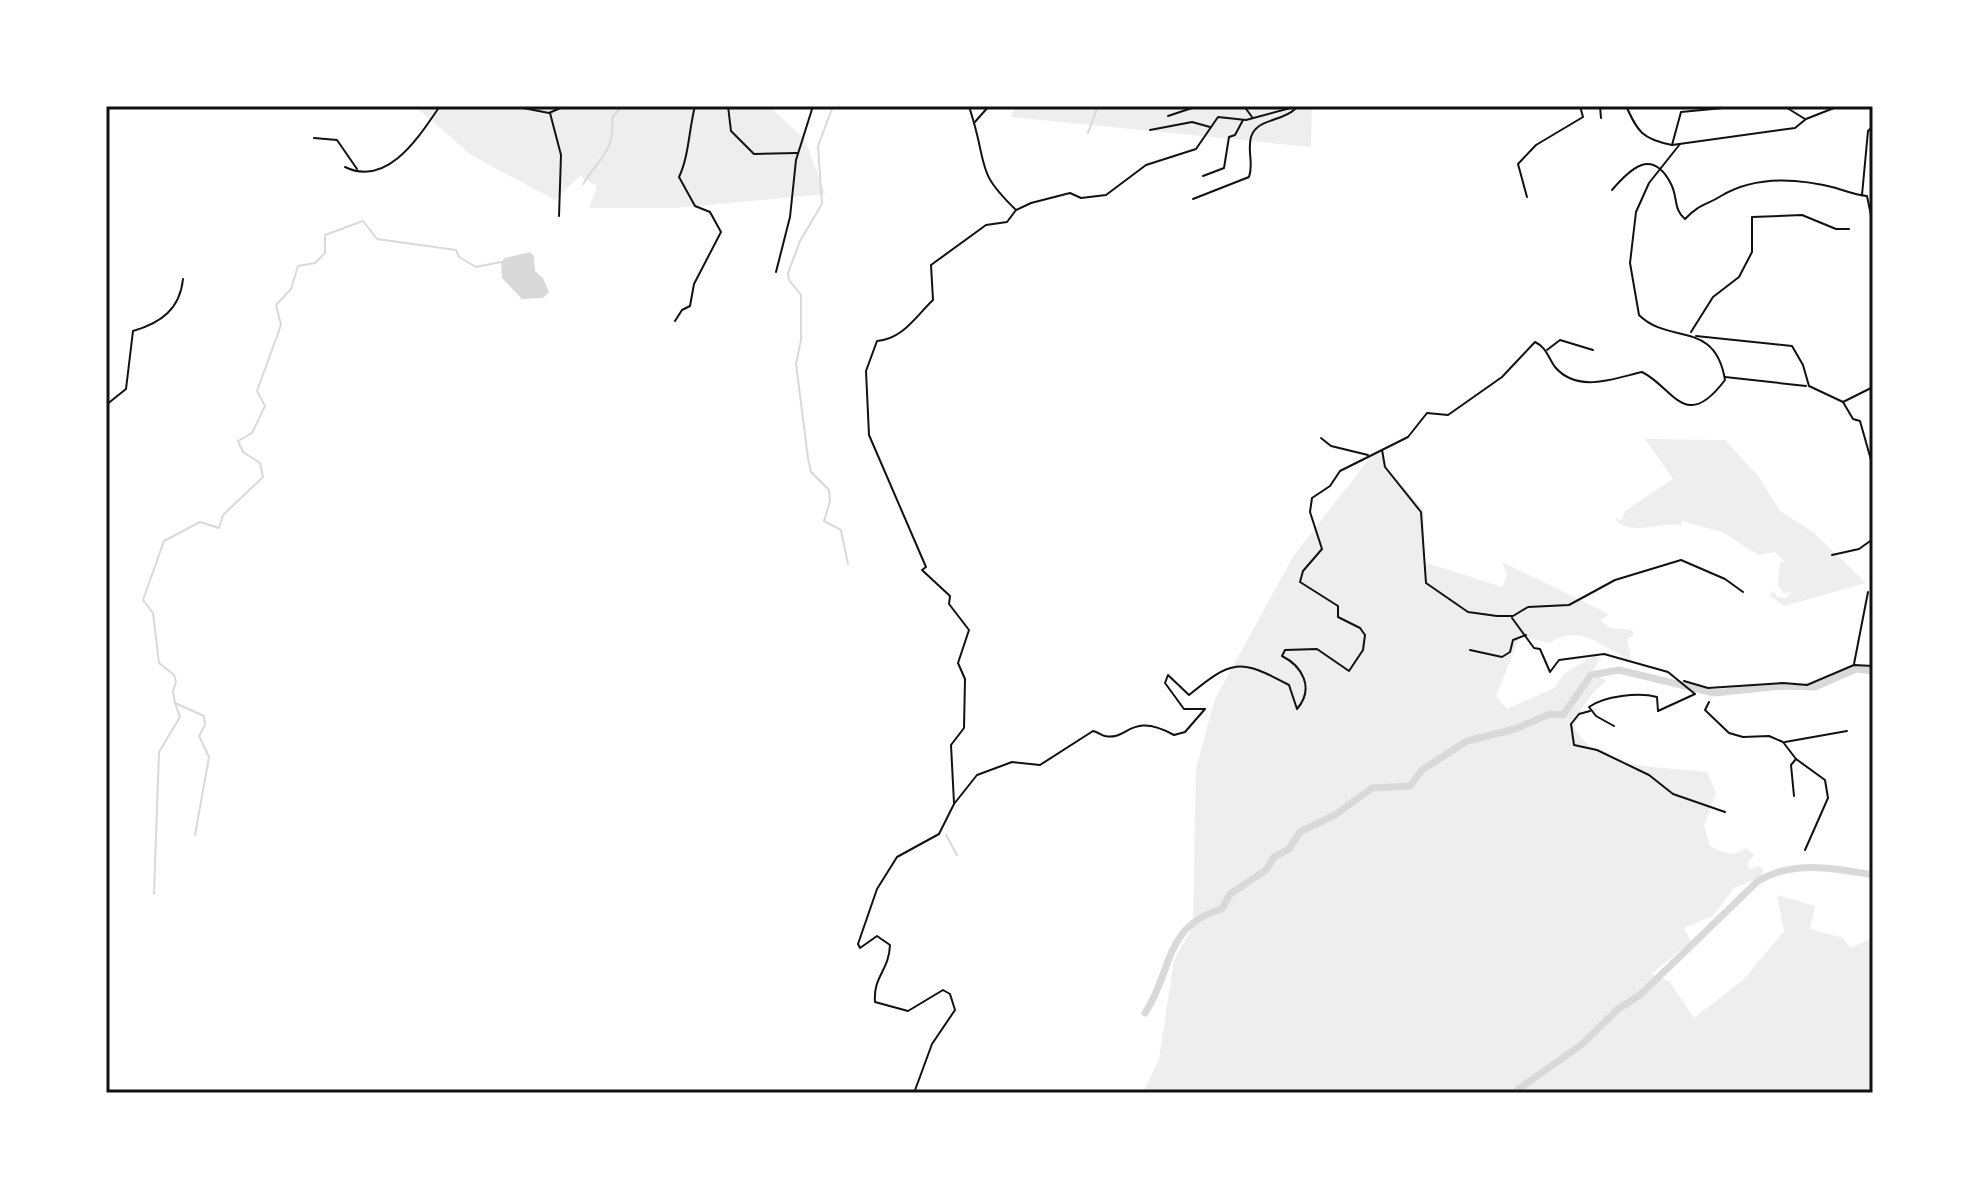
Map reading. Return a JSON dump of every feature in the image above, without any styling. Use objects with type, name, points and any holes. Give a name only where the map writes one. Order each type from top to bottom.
[{"type":"street","points":[[345,167],[358,170],[400,159],[440,106]]},
{"type":"street","points":[[513,106],[550,113],[565,106]]},
{"type":"street","points":[[675,321],[682,310],[690,306],[694,284],[721,232],[710,212],[695,206],[679,177],[687,162],[687,136],[695,106]]},
{"type":"street","points":[[728,106],[731,131],[754,154],[799,153]]},
{"type":"street","points":[[776,272],[790,217],[794,172],[813,106]]},
{"type":"street","points":[[969,106],[990,185],[1016,210]]},
{"type":"street","points":[[974,123],[989,106]]},
{"type":"street","points":[[1168,116],[1198,106]]},
{"type":"street","points":[[1244,106],[1252,117]]},
{"type":"street","points":[[1527,197],[1518,164],[1536,145],[1583,117],[1580,106]]},
{"type":"street","points":[[1600,106],[1601,118]]},
{"type":"street","points":[[1626,106],[1638,132],[1672,145],[1795,128],[1806,119],[1839,106]]},
{"type":"street","points":[[1672,145],[1681,112],[1744,106]]},
{"type":"street","points":[[1784,106],[1806,119]]},
{"type":"street","points":[[954,804],[951,745],[964,728],[965,679],[958,663],[969,630],[949,604],[950,596],[922,570],[926,567],[869,435],[866,371],[877,341],[888,340],[916,320],[933,300],[931,265],[986,225],[1007,222],[1016,210],[1070,193],[1081,198],[1106,195],[1146,165],[1196,149],[1222,115],[1243,120],[1297,107]]},
{"type":"street","points":[[1193,199],[1249,177],[1252,134],[1261,124],[1284,117],[1297,107]]},
{"type":"street","points":[[550,113],[561,155],[559,216]]},
{"type":"street","points":[[1203,176],[1224,168],[1229,137],[1235,135],[1243,120]]},
{"type":"street","points":[[1150,130],[1192,122],[1211,128]]},
{"type":"street","points":[[1862,196],[1868,131],[1873,126]]},
{"type":"street","points":[[314,138],[337,140],[358,170]]},
{"type":"street","points":[[1680,144],[1640,198],[1631,247],[1639,315],[1662,330],[1696,336],[1714,353],[1724,377]]},
{"type":"street","points":[[1612,190],[1638,164],[1651,164],[1670,182],[1678,213],[1685,219],[1698,205],[1719,198],[1731,189],[1755,182],[1790,180],[1867,196],[1873,225]]},
{"type":"street","points":[[1870,203],[1873,197]]},
{"type":"street","points":[[1690,333],[1713,297],[1739,277],[1752,252],[1752,217],[1802,215],[1836,229],[1849,229]]},
{"type":"street","points":[[106,405],[126,389],[133,331],[154,325],[177,305],[183,279]]},
{"type":"street","points":[[1696,336],[1792,346],[1803,365],[1809,386]]},
{"type":"street","points":[[1546,351],[1560,340],[1593,350]]},
{"type":"street","points":[[914,1093],[932,1044],[950,1021],[954,1003],[943,990],[908,1011],[882,1007],[875,1002],[874,985],[890,962],[890,945],[877,936],[864,947],[858,944],[877,889],[897,857],[939,834],[954,804],[977,775],[1012,762],[1040,765],[1093,731],[1109,736],[1142,724],[1159,726],[1174,735],[1185,732],[1205,709],[1184,709],[1165,683],[1168,675],[1174,677],[1181,690],[1189,695],[1231,665],[1240,665],[1289,685],[1297,709],[1305,695],[1302,670],[1295,661],[1282,656],[1285,650],[1317,649],[1345,670],[1352,669],[1363,650],[1365,635],[1360,628],[1338,617],[1338,606],[1300,582],[1303,571],[1322,545],[1310,512],[1312,498],[1330,486],[1340,471],[1408,437],[1427,413],[1448,415],[1474,397],[1502,377],[1535,342],[1546,351],[1560,372],[1576,379],[1620,381],[1642,372],[1676,402],[1704,400],[1714,394],[1724,377]]},
{"type":"street","points":[[1724,377],[1809,386],[1843,402],[1853,419],[1860,421],[1873,467]]},
{"type":"street","points":[[1843,402],[1873,387]]},
{"type":"street","points":[[1321,438],[1331,446],[1370,455]]},
{"type":"street","points":[[1381,449],[1385,467],[1421,512],[1426,583],[1468,612],[1513,616],[1528,607],[1569,605],[1615,580],[1681,560],[1725,579],[1743,592]]},
{"type":"street","points":[[1832,555],[1859,549],[1873,539]]},
{"type":"street","points":[[1854,665],[1868,592]]},
{"type":"street","points":[[1513,616],[1534,648],[1540,649],[1550,672],[1559,660],[1596,653],[1668,672],[1684,681],[1708,688],[1783,683],[1807,685],[1854,665],[1873,666]]},
{"type":"street","points":[[1470,650],[1502,657],[1510,652],[1513,640],[1527,634]]},
{"type":"street","points":[[1590,711],[1589,707],[1595,703],[1635,695],[1657,697],[1658,711],[1695,694],[1684,681]]},
{"type":"street","points":[[1709,702],[1705,710],[1729,733],[1743,737],[1769,736],[1783,742],[1796,759],[1820,773],[1829,792],[1805,850]]},
{"type":"street","points":[[1614,726],[1590,711],[1579,714],[1571,724],[1574,745],[1597,750],[1649,775],[1673,794],[1725,812]]},
{"type":"street","points":[[1783,742],[1847,731]]},
{"type":"street","points":[[1794,796],[1791,765],[1796,759]]},
{"type":"shaded area","points":[[415,106],[769,106],[805,140],[825,194],[675,208],[589,208],[597,186],[580,176],[555,200],[471,155]]},
{"type":"shaded area","points":[[1015,106],[1312,106],[1311,147],[1011,117]]},
{"type":"shaded area","points":[[530,252],[534,256],[535,271],[543,278],[549,292],[543,298],[522,299],[502,278],[501,262],[505,258]]},
{"type":"shaded area","points":[[1645,439],[1725,440],[1759,477],[1780,511],[1813,532],[1866,583],[1784,606],[1769,595],[1774,591],[1777,597],[1786,598],[1791,592],[1783,593],[1778,585],[1780,563],[1784,561],[1775,552],[1758,555],[1722,532],[1682,521],[1681,525],[1646,528],[1622,524],[1615,519],[1622,520],[1625,511],[1673,479]]},
{"type":"shaded area","points":[[1377,449],[1387,468],[1424,510],[1424,562],[1502,587],[1507,575],[1502,562],[1609,614],[1600,621],[1611,628],[1632,630],[1634,635],[1627,639],[1631,660],[1581,636],[1561,637],[1550,643],[1520,636],[1496,696],[1507,709],[1554,688],[1565,673],[1595,655],[1600,659],[1584,686],[1598,676],[1606,681],[1587,702],[1574,727],[1585,742],[1599,752],[1633,764],[1707,772],[1716,793],[1704,825],[1710,846],[1732,854],[1746,848],[1754,855],[1748,863],[1749,870],[1759,866],[1764,870],[1759,878],[1734,888],[1713,916],[1684,928],[1691,942],[1651,974],[1669,981],[1694,1018],[1743,980],[1784,931],[1777,895],[1815,906],[1810,929],[1843,938],[1850,948],[1873,938],[1873,1093],[1143,1093],[1159,1059],[1174,960],[1193,927],[1196,768],[1215,699],[1294,555]]},
{"type":"waterway","points":[[583,184],[609,146],[612,118],[622,106]]},
{"type":"waterway","points":[[833,106],[818,146],[822,204],[800,241],[788,273],[789,280],[801,295],[801,340],[796,364],[808,458],[811,472],[829,490],[830,501],[824,521],[841,530],[848,564]]},
{"type":"waterway","points":[[1088,133],[1098,106]]},
{"type":"waterway","points":[[195,835],[209,757],[199,736],[205,725],[204,716],[175,703],[174,675],[159,663],[153,613],[143,600],[164,541],[200,522],[219,528],[223,515],[263,477],[260,463],[243,452],[238,441],[252,433],[265,406],[257,391],[281,325],[276,305],[291,289],[298,266],[315,263],[325,253],[325,235],[363,221],[377,239],[456,250],[459,257],[476,267],[501,262]]},
{"type":"waterway","points":[[1145,1013],[1179,938],[1203,917],[1222,909],[1230,894],[1266,870],[1274,857],[1289,849],[1300,832],[1335,815],[1372,788],[1410,786],[1422,770],[1467,741],[1515,729],[1550,714],[1563,715],[1591,675],[1619,670],[1714,693],[1782,686],[1815,687],[1856,669],[1873,671]]},
{"type":"waterway","points":[[154,894],[159,752],[180,717],[175,703]]},
{"type":"waterway","points":[[946,835],[957,855]]},
{"type":"waterway","points":[[1513,1093],[1581,1045],[1618,1009],[1640,995],[1758,881],[1771,874],[1799,868],[1829,868],[1873,875]]}]
